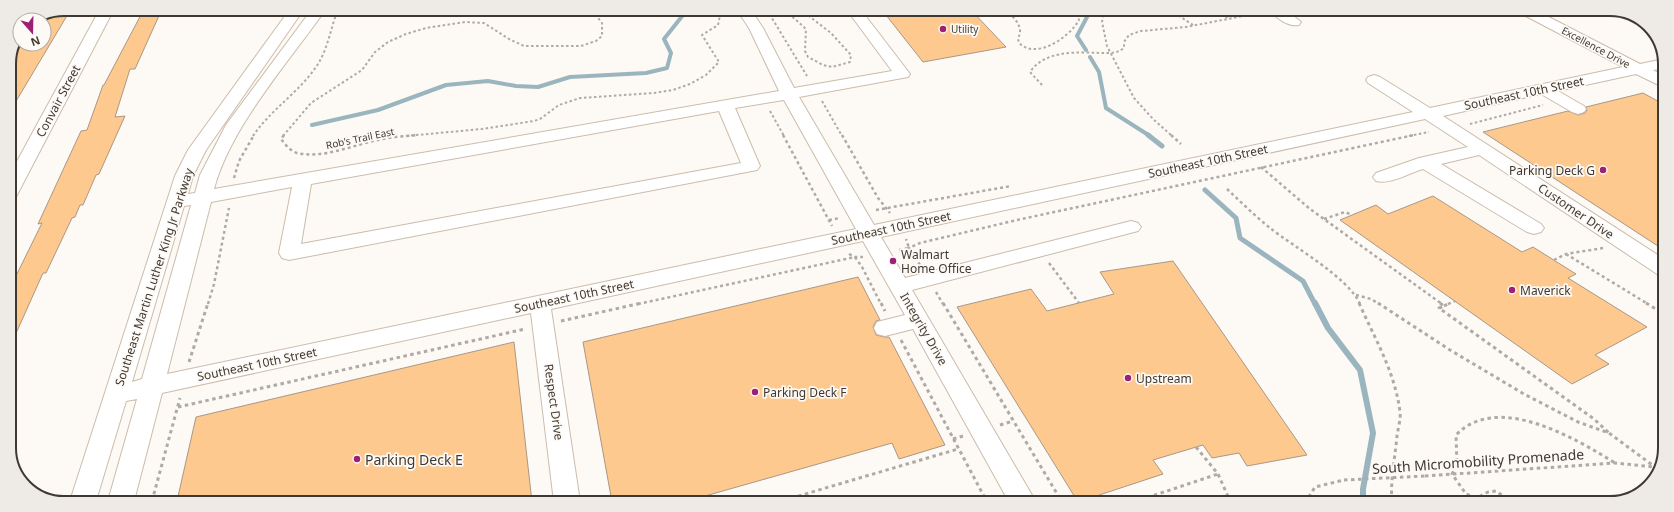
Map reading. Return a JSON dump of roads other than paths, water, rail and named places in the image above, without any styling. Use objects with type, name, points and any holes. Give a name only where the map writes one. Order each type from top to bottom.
[{"type":"street","name":"Convair Street","points":[[16,180],[103,16]]},
{"type":"street","name":"Southeast Martin Luther King Jr Parkway","points":[[85,496],[184,176],[197,150],[293,16]]},
{"type":"street","name":"Southeast Martin Luther King Jr Parkway","points":[[122,496],[209,175],[234,125],[314,16]]},
{"type":"street","name":"Integrity Drive","points":[[748,16],[756,28],[789,94],[1020,496]]},
{"type":"street","points":[[176,202],[902,74],[858,16]]},
{"type":"street","points":[[1283,16],[1294,22]]},
{"type":"street","name":"Excellence Drive","points":[[1537,16],[1658,79]]},
{"type":"street","name":"Southeast 10th Street","points":[[116,394],[1658,65]]},
{"type":"street","name":"Customer Drive","points":[[1374,80],[1429,114],[1658,265]]},
{"type":"street","points":[[1543,89],[1578,109]]},
{"type":"street","points":[[302,180],[289,253],[751,166],[725,105]]},
{"type":"street","points":[[1382,177],[1425,162],[1482,149]]},
{"type":"street","points":[[1425,162],[1534,228]]},
{"type":"street","points":[[1578,212],[1598,207]]},
{"type":"street","points":[[900,286],[1131,227]]},
{"type":"street","name":"Respect Drive","points":[[540,303],[566,496]]},
{"type":"street","points":[[889,327],[919,320]]},
{"type":"waterway","points":[[312,125],[378,110],[446,85],[488,81],[516,86],[538,87],[570,77],[646,73],[667,68],[671,53],[664,39],[682,16]]},
{"type":"waterway","points":[[1086,16],[1077,36],[1086,50]]},
{"type":"waterway","points":[[1090,57],[1099,72],[1106,108],[1150,136]]},
{"type":"waterway","points":[[1148,135],[1162,146]]},
{"type":"waterway","points":[[1205,190],[1236,218],[1240,238],[1303,281],[1315,304]]},
{"type":"waterway","points":[[1315,303],[1328,328],[1360,370],[1373,433],[1363,496]]},
{"type":"place","name":"Utility","points":[[943,29]]},
{"type":"place","name":"Parking Deck G","points":[[1603,170]]},
{"type":"place","name":"Walmart Home Office","points":[[893,261]]},
{"type":"place","name":"Maverick","points":[[1512,290]]},
{"type":"place","name":"Upstream","points":[[1128,378]]},
{"type":"place","name":"Parking Deck F","points":[[755,392]]},
{"type":"place","name":"Parking Deck E","points":[[357,459]]}]
